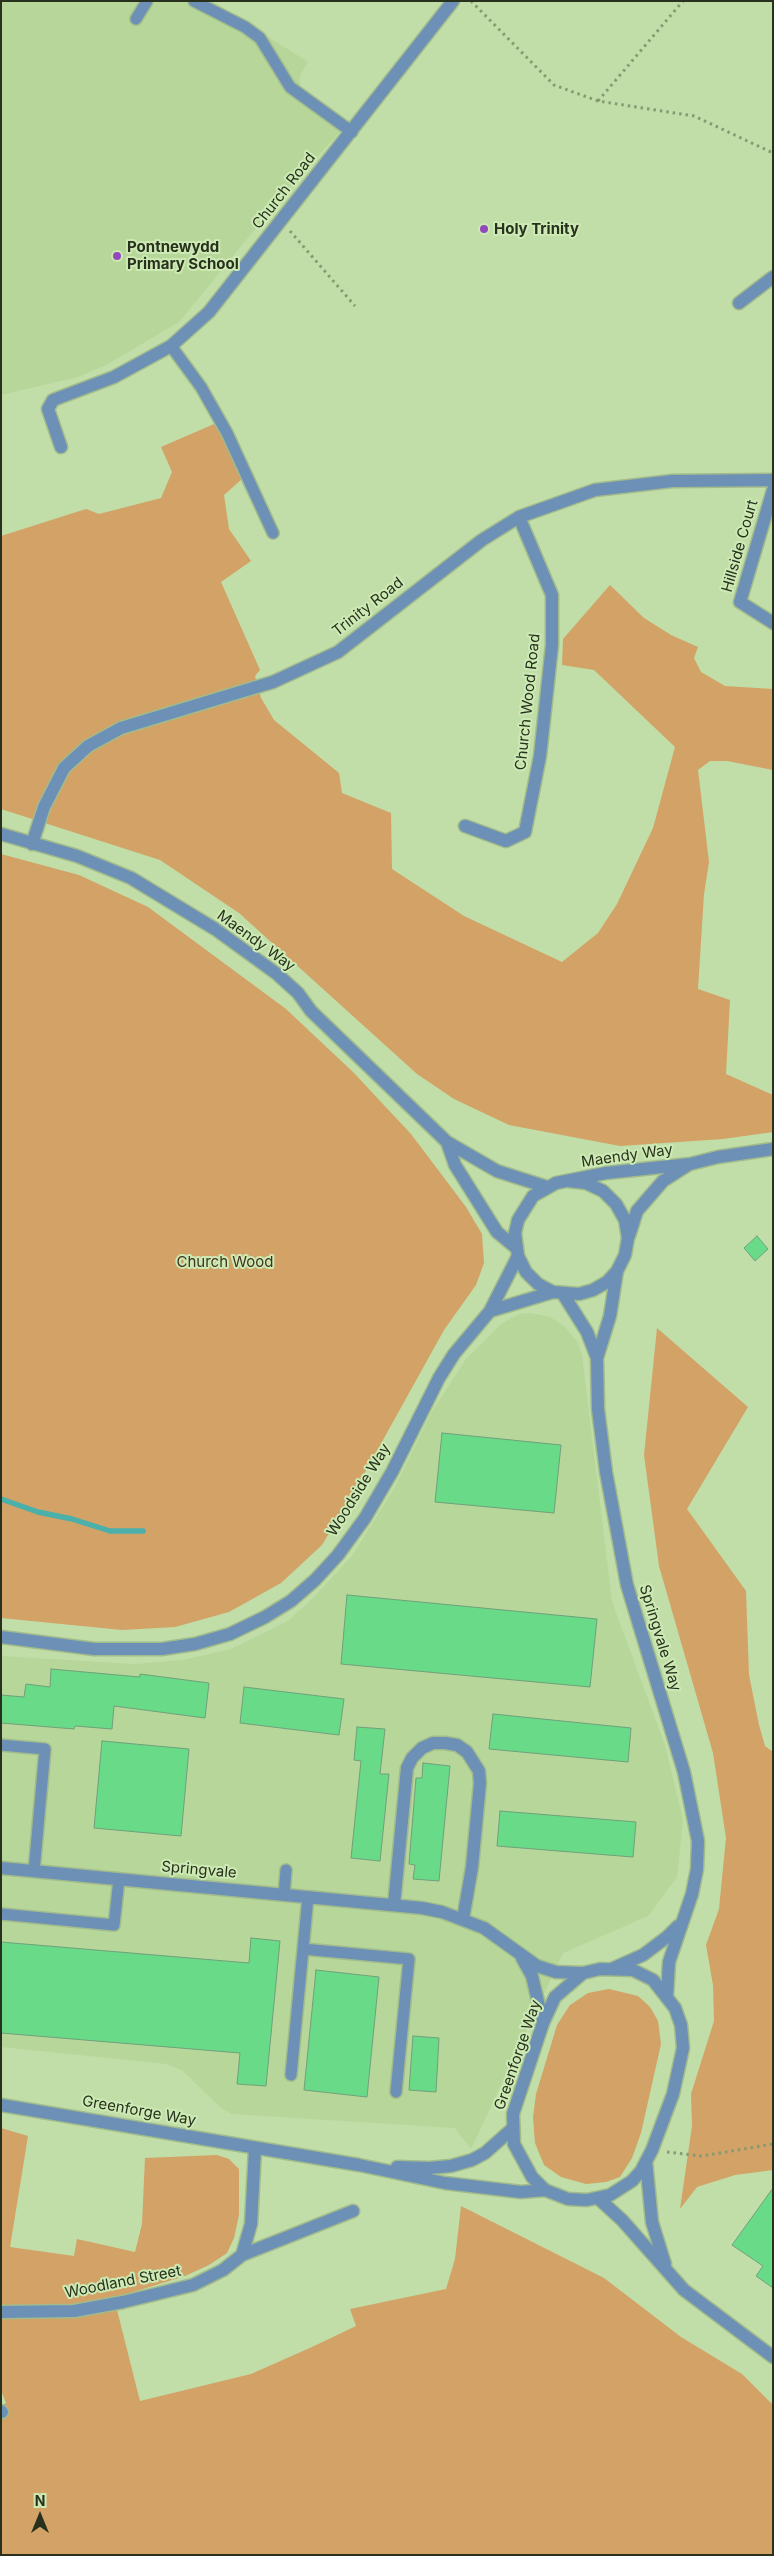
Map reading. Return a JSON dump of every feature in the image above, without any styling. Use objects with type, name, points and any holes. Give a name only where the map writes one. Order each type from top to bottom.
[{"type":"street","name":"Church Road","points":[[61,447],[48,409],[53,400],[114,377],[171,346],[209,312],[352,132],[448,3]]},
{"type":"street","points":[[739,303],[773,277]]},
{"type":"street","name":"Trinity Road","points":[[32,844],[44,808],[64,768],[88,746],[121,728],[273,682],[338,652],[482,540],[519,517],[595,490],[672,480],[773,480]]},
{"type":"street","name":"Hillside Court","points":[[773,490],[740,602],[773,623]]},
{"type":"street","name":"Church Wood Road","points":[[465,826],[506,841],[525,832],[540,756],[552,645],[552,596],[519,517]]},
{"type":"street","name":"Maendy Way","points":[[1,834],[77,856],[131,878],[215,929],[277,974],[298,993],[311,1011],[447,1142],[497,1171],[548,1187]]},
{"type":"street","name":"Maendy Way","points":[[447,1142],[455,1165],[497,1232],[516,1252],[526,1272],[538,1284],[558,1293],[579,1294],[594,1290],[607,1282],[617,1271],[625,1255],[637,1210],[663,1181],[690,1164]]},
{"type":"street","name":"Maendy Way","points":[[516,1252],[515,1233],[524,1207],[533,1196],[548,1187],[606,1173],[690,1164],[718,1156],[773,1149]]},
{"type":"street","name":"Maendy Way","points":[[568,1182],[586,1183],[603,1191],[616,1204],[625,1220],[628,1238]]},
{"type":"street","name":"Woodside Way","points":[[1,1637],[94,1649],[162,1649],[195,1644],[230,1634],[266,1617],[285,1605],[321,1574],[338,1555],[365,1518],[392,1472],[439,1378],[454,1354],[490,1311],[516,1252]]},
{"type":"street","name":"Springvale Way","points":[[617,1271],[610,1316],[597,1358],[598,1409],[618,1541],[627,1585],[684,1772],[698,1841],[697,1869],[692,1894],[669,1962],[668,1996]]},
{"type":"street","points":[[490,1311],[558,1293]]},
{"type":"street","name":"Springvale Way","points":[[558,1293],[587,1332],[597,1358]]},
{"type":"street","points":[[394,1905],[407,1768],[412,1758],[422,1748],[433,1744],[445,1743],[456,1745],[467,1752],[479,1771],[480,1783],[463,1919]]},
{"type":"street","name":"Springvale","points":[[1,1868],[394,1905],[442,1912],[484,1928],[520,1956],[537,1966],[556,1972],[583,1973]]},
{"type":"street","name":"Springvale Way","points":[[613,1969],[643,1955],[668,1937],[681,1922]]},
{"type":"street","name":"Springvale","points":[[520,1956],[532,1976],[543,2023]]},
{"type":"street","name":"Greenforge Way","points":[[613,1969],[634,1970],[652,1980],[668,1996],[675,2008],[681,2024],[683,2048],[672,2094],[649,2155],[632,2181],[621,2190],[599,2199],[568,2199],[546,2190],[532,2178],[521,2160],[514,2144],[512,2129],[513,2114],[543,2023],[555,1997],[583,1973],[613,1969]]},
{"type":"street","name":"Greenforge Way","points":[[1,2106],[360,2165],[446,2183],[521,2192],[546,2190]]},
{"type":"street","name":"Greenforge Way","points":[[360,2165],[429,2168],[451,2166],[485,2152],[512,2129]]},
{"type":"street","points":[[242,2255],[250,2224],[255,2149]]},
{"type":"street","name":"Greenforge Way","points":[[649,2155],[652,2222],[668,2271]]},
{"type":"street","name":"Greenforge Way","points":[[599,2199],[622,2220],[639,2242],[684,2290],[773,2357]]},
{"type":"street","name":"Woodland Street","points":[[1,2312],[74,2311],[123,2302],[193,2285],[223,2270],[242,2255],[353,2211]]},
{"type":"lane","points":[[136,19],[147,1]]},
{"type":"lane","points":[[194,1],[245,27],[260,38],[290,87],[352,132]]},
{"type":"lane","points":[[171,346],[201,387],[227,433],[273,533]]},
{"type":"lane","points":[[1,1745],[45,1749],[34,1871]]},
{"type":"lane","points":[[284,1895],[286,1870]]},
{"type":"lane","points":[[1,1914],[114,1925],[119,1879]]},
{"type":"lane","points":[[291,2075],[308,1897]]},
{"type":"lane","points":[[303,1949],[409,1959],[396,2092]]},
{"type":"path","points":[[471,1],[554,85],[598,101],[694,116],[773,153]]},
{"type":"path","points":[[598,101],[683,1]]},
{"type":"path","points":[[281,221],[355,306]]},
{"type":"path","points":[[649,2155],[702,2156],[773,2144]]},
{"type":"shaded area","name":"Pontnewydd Primary School","points":[[1,1],[211,1],[308,62],[300,75],[300,86],[346,125],[287,190],[179,322],[108,364],[78,377],[1,395]]},
{"type":"shaded area","points":[[530,1313],[550,1317],[565,1327],[578,1343],[582,1355],[612,1602],[665,1745],[683,1820],[677,1877],[648,1916],[563,1953],[471,2149],[455,2128],[232,2114],[221,2108],[183,2071],[167,2064],[1,2047],[1,1656],[134,1664],[183,1660],[231,1649],[288,1621],[312,1599],[352,1556],[395,1487],[431,1413],[466,1359],[501,1324],[519,1314]]},
{"type":"green space","points":[[214,424],[225,440],[242,479],[224,495],[229,529],[251,561],[221,582],[260,670],[255,676],[261,698],[274,720],[339,773],[342,793],[391,813],[392,869],[464,916],[562,962],[598,933],[617,904],[653,828],[675,747],[594,670],[562,665],[563,639],[610,585],[644,618],[671,635],[698,647],[694,658],[701,672],[725,686],[773,689],[773,770],[727,761],[710,761],[698,770],[709,862],[704,894],[698,989],[730,1000],[726,1074],[773,1095],[773,1132],[723,1139],[620,1146],[509,1125],[454,1099],[417,1074],[239,913],[160,860],[1,809],[1,536],[86,509],[99,514],[161,498],[172,472],[161,447]]},
{"type":"green space","name":"Church Wood","points":[[1,854],[79,875],[148,907],[286,1009],[353,1072],[411,1134],[466,1207],[482,1234],[484,1263],[476,1285],[444,1330],[358,1485],[322,1545],[281,1583],[229,1612],[175,1627],[122,1630],[1,1618]]},
{"type":"green space","points":[[657,1328],[748,1407],[687,1509],[746,1591],[749,1675],[765,1746],[773,1752],[773,2170],[735,2175],[697,2187],[680,2209],[692,2126],[691,2094],[714,2021],[713,1985],[706,1945],[719,1909],[726,1838],[713,1753],[659,1566],[644,1455]]},
{"type":"green space","points":[[609,1989],[638,1996],[650,2007],[658,2021],[661,2044],[641,2133],[632,2158],[620,2177],[606,2182],[586,2184],[561,2177],[544,2165],[535,2143],[533,2117],[536,2094],[557,2025],[570,2005],[588,1993]]},
{"type":"green space","points":[[1,2128],[28,2136],[10,2247],[74,2256],[77,2239],[135,2252],[142,2224],[145,2158],[217,2155],[229,2159],[239,2169],[239,2215],[234,2238],[227,2253],[209,2265],[185,2276],[114,2298],[140,2401],[251,2374],[356,2326],[350,2309],[446,2289],[455,2259],[461,2206],[604,2278],[681,2337],[742,2374],[773,2405],[773,2555],[1,2555],[1,2406],[6,2403],[1,2390]]},
{"type":"building","points":[[757,1236],[768,1249],[755,1261],[744,1248]]},
{"type":"building","points":[[442,1433],[561,1445],[554,1513],[435,1502]]},
{"type":"building","points":[[347,1595],[597,1619],[590,1687],[341,1664]]},
{"type":"building","points":[[51,1669],[140,1677],[140,1674],[209,1683],[205,1718],[114,1706],[112,1729],[75,1726],[74,1729],[1,1723],[1,1695],[24,1697],[26,1684],[50,1687]]},
{"type":"building","points":[[244,1687],[344,1699],[339,1735],[240,1723]]},
{"type":"building","points":[[493,1714],[631,1728],[628,1762],[489,1749]]},
{"type":"building","points":[[357,1727],[385,1729],[380,1774],[389,1774],[380,1861],[351,1858],[361,1761],[354,1760]]},
{"type":"building","points":[[102,1741],[189,1749],[181,1836],[94,1828]]},
{"type":"building","points":[[423,1763],[450,1766],[439,1881],[413,1879],[415,1865],[409,1864],[416,1778],[422,1778]]},
{"type":"building","points":[[500,1811],[636,1822],[633,1857],[497,1846]]},
{"type":"building","points":[[251,1938],[280,1941],[266,2086],[237,2084],[240,2053],[1,2033],[1,1942],[249,1963]]},
{"type":"building","points":[[316,1970],[379,1977],[367,2097],[304,2090]]},
{"type":"building","points":[[413,2036],[439,2038],[436,2092],[409,2090]]},
{"type":"building","points":[[773,2188],[773,2288],[756,2276],[763,2266],[732,2245]]},
{"type":"waterway","points":[[1,1499],[38,1512],[72,1519],[110,1531],[143,1531]]},
{"type":"place","name":"Holy Trinity","points":[[484,229]]},
{"type":"place","name":"Pontnewydd Primary School","points":[[117,256]]}]
